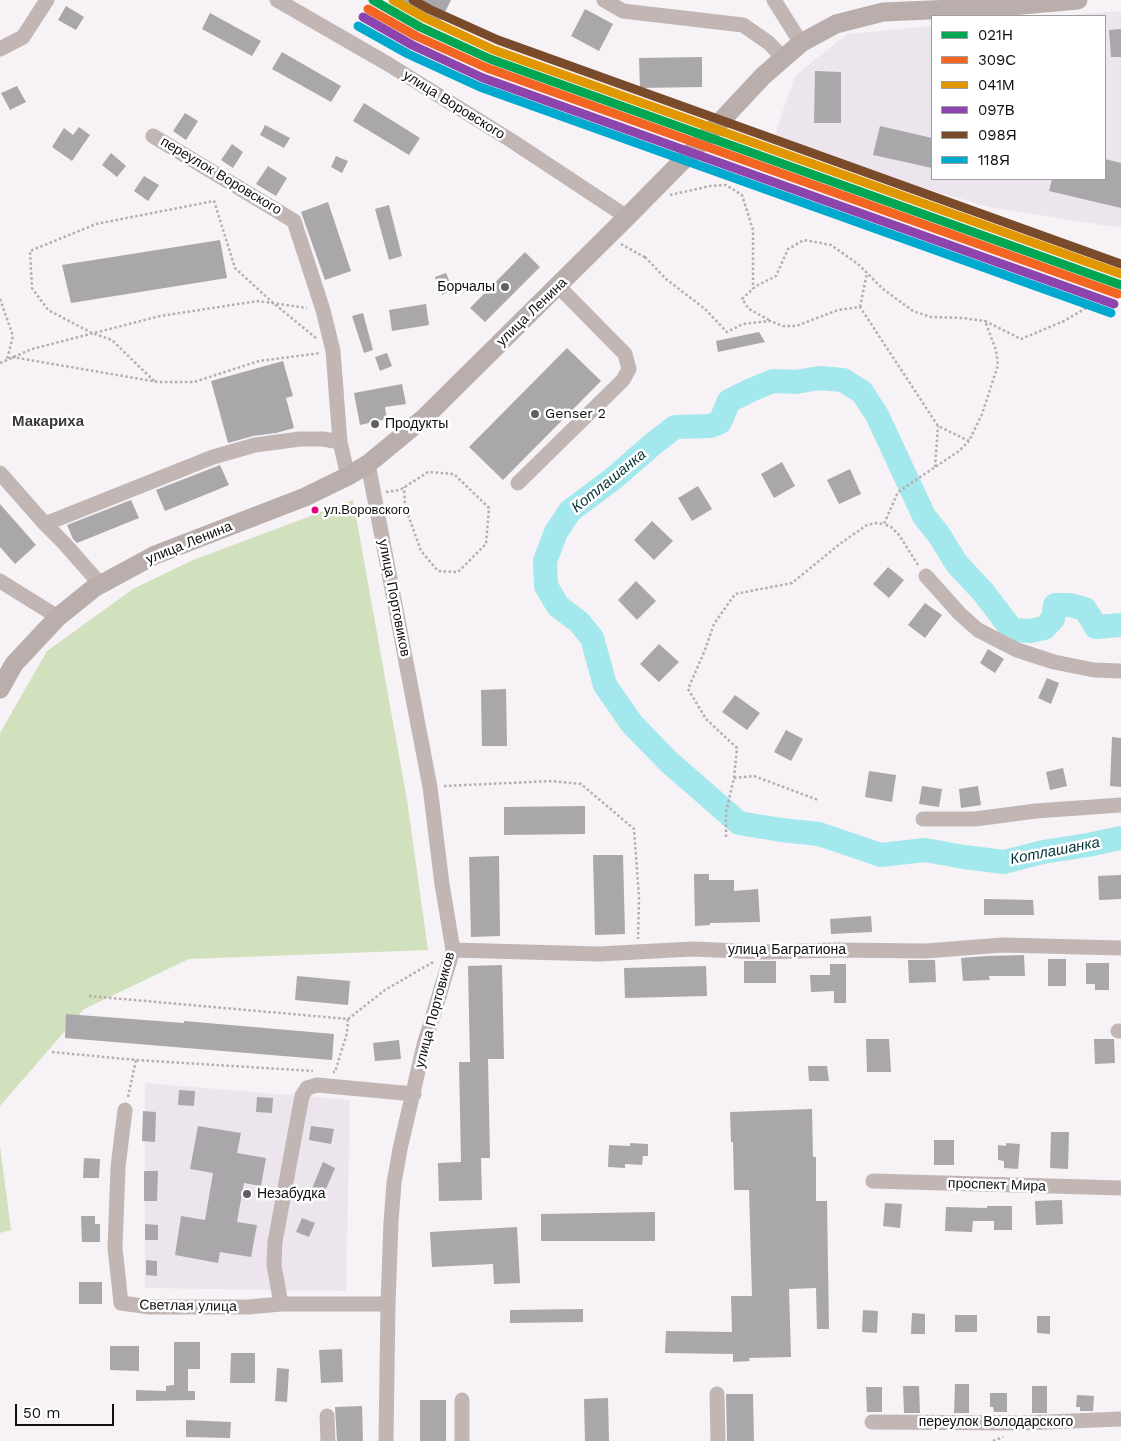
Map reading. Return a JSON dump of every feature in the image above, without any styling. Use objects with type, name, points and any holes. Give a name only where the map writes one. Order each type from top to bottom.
[{"type":"main road","name":"улица Ленина","points":[[0,689],[14,664],[58,617],[94,588],[155,555],[305,497],[368,464],[425,417],[642,202],[763,76],[800,43],[836,24],[883,6],[1000,7],[1027,2],[1078,0]]},
{"type":"street","points":[[0,49],[23,37],[47,0]]},
{"type":"street","name":"улица Воровского","points":[[277,0],[388,64],[512,141],[627,217]]},
{"type":"street","points":[[604,0],[623,11],[743,26],[768,43],[784,58]]},
{"type":"street","points":[[774,0],[800,43]]},
{"type":"street","name":"переулок Воровского","points":[[153,136],[294,221],[323,310],[332,351],[340,442],[348,476]]},
{"type":"street","points":[[518,483],[623,380],[629,369],[625,354],[558,286]]},
{"type":"street","points":[[45,524],[214,457],[255,445],[300,439],[323,439],[340,442]]},
{"type":"street","name":"улица Портовиков","points":[[368,464],[430,787],[442,884],[454,950],[424,1045],[394,1183],[388,1304],[386,1441]]},
{"type":"street","points":[[0,473],[101,585]]},
{"type":"street","points":[[926,576],[960,614],[978,630],[1017,650],[1054,662],[1094,670],[1121,672]]},
{"type":"street","points":[[0,581],[58,617]]},
{"type":"street","points":[[924,819],[975,819],[1036,811],[1121,805]]},
{"type":"street","name":"улица Багратиона","points":[[454,950],[599,954],[692,948],[763,952],[837,950],[926,951],[1002,945],[1121,948]]},
{"type":"street","points":[[281,1304],[274,1265],[275,1242],[302,1096],[307,1088],[317,1085],[414,1094]]},
{"type":"street","name":"Светлая улица","points":[[125,1110],[118,1167],[115,1248],[121,1303],[150,1307],[388,1304]]},
{"type":"street","name":"проспект Мира","points":[[873,1181],[1121,1188]]},
{"type":"street","points":[[717,1394],[718,1441]]},
{"type":"street","points":[[462,1400],[462,1441]]},
{"type":"street","points":[[327,1416],[328,1441]]},
{"type":"street","name":"переулок Володарского","points":[[872,1422],[1022,1423],[1121,1419]]},
{"type":"path","points":[[642,202],[710,186],[726,185],[742,195],[753,230],[753,288]]},
{"type":"path","points":[[154,381],[112,340],[92,333],[48,310],[32,288],[30,251],[96,224],[214,201],[235,268],[272,302],[332,351]]},
{"type":"path","points":[[608,236],[645,257],[666,279],[705,308],[726,332],[743,324],[770,321]]},
{"type":"path","points":[[860,307],[838,310],[796,326],[783,326],[749,310],[742,300],[753,288],[776,276],[788,249],[804,240],[831,245],[858,264],[883,289],[913,312],[931,317],[985,321],[1021,339],[1064,321],[1098,301]]},
{"type":"path","points":[[867,273],[860,307],[938,426],[969,441]]},
{"type":"path","points":[[0,299],[13,336],[7,360]]},
{"type":"path","points":[[0,363],[32,349],[160,316],[258,301],[323,310]]},
{"type":"path","points":[[884,524],[898,492],[959,451],[969,441],[982,414],[998,365],[996,350],[985,321]]},
{"type":"path","points":[[12,357],[154,381],[194,382],[259,361],[332,351]]},
{"type":"path","points":[[935,467],[938,426]]},
{"type":"path","points":[[374,494],[400,490],[404,487],[428,472],[454,474],[489,508],[486,544],[458,572],[438,571],[421,551],[405,506],[404,487]]},
{"type":"path","points":[[726,837],[726,812],[734,778],[738,748],[706,719],[688,689],[714,624],[735,594],[792,583],[841,543],[867,525],[876,523],[891,527],[926,576]]},
{"type":"path","points":[[734,778],[754,776],[818,800]]},
{"type":"path","points":[[430,787],[552,781],[580,784],[634,829],[639,897],[638,952]]},
{"type":"path","points":[[90,996],[348,1019],[385,990],[454,950]]},
{"type":"path","points":[[325,1072],[335,1072],[347,1033],[348,1019]]},
{"type":"path","points":[[52,1052],[136,1060],[315,1071]]},
{"type":"path","points":[[125,1110],[136,1060]]},
{"type":"shaded area","points":[[1121,11],[1121,228],[989,207],[835,162],[775,134],[795,76],[847,34],[931,26],[931,180],[1106,180],[1106,15],[1067,15]]},
{"type":"shaded area","name":"Незабудка","points":[[145,1083],[350,1100],[346,1291],[145,1288]]},
{"type":"green space","points":[[353,500],[407,800],[428,950],[189,959],[84,1009],[0,1106],[0,733],[47,651],[133,589],[193,560]]},
{"type":"green space","points":[[0,1146],[11,1230],[0,1233]]},
{"type":"building","points":[[398,0],[451,0],[440,22]]},
{"type":"building","points":[[66,6],[84,17],[76,30],[58,20]]},
{"type":"building","points":[[585,9],[613,24],[599,51],[571,36]]},
{"type":"building","points":[[210,13],[261,41],[252,56],[202,29]]},
{"type":"building","points":[[1121,29],[1121,57],[1111,57],[1109,30]]},
{"type":"building","points":[[282,52],[341,86],[331,102],[272,69]]},
{"type":"building","points":[[702,57],[702,87],[640,88],[639,58]]},
{"type":"building","points":[[815,71],[841,72],[841,123],[814,123]]},
{"type":"building","points":[[17,86],[26,102],[10,110],[1,93]]},
{"type":"building","points":[[364,103],[420,138],[409,155],[353,121]]},
{"type":"building","points":[[185,113],[198,121],[186,140],[173,131]]},
{"type":"building","points":[[265,125],[290,138],[284,148],[260,135]]},
{"type":"building","points":[[880,126],[931,138],[931,168],[873,155]]},
{"type":"building","points":[[79,127],[90,135],[72,161],[52,147],[64,128],[73,135]]},
{"type":"building","points":[[232,144],[243,152],[233,168],[221,160]]},
{"type":"building","points":[[111,153],[126,166],[117,177],[102,165]]},
{"type":"building","points":[[336,156],[348,161],[342,173],[331,167]]},
{"type":"building","points":[[1106,159],[1121,163],[1121,208],[1049,191],[1052,180],[1106,180]]},
{"type":"building","points":[[268,166],[287,178],[276,196],[256,184]]},
{"type":"building","points":[[144,176],[159,185],[148,201],[134,191]]},
{"type":"building","points":[[328,202],[351,271],[325,280],[301,212]]},
{"type":"building","points":[[389,205],[402,256],[389,260],[375,209]]},
{"type":"building","points":[[220,240],[227,278],[71,303],[62,265]]},
{"type":"building","name":"Борчалы","points":[[525,252],[540,267],[485,322],[470,308]]},
{"type":"building","points":[[446,273],[453,290],[442,295],[435,277]]},
{"type":"building","points":[[426,304],[429,325],[392,331],[389,310]]},
{"type":"building","points":[[363,313],[373,350],[364,353],[352,316]]},
{"type":"building","points":[[759,332],[765,342],[718,352],[716,341]]},
{"type":"building","name":"Genser 2","points":[[567,348],[601,381],[503,480],[469,447]]},
{"type":"building","points":[[387,353],[392,366],[380,371],[375,357]]},
{"type":"building","points":[[283,361],[293,396],[286,398],[294,428],[228,443],[211,381]]},
{"type":"building","points":[[402,384],[406,404],[385,407],[387,419],[360,425],[354,393]]},
{"type":"building","points":[[782,462],[795,486],[774,498],[761,474]]},
{"type":"building","points":[[220,465],[229,485],[165,511],[156,490]]},
{"type":"building","points":[[850,469],[861,494],[839,504],[827,480]]},
{"type":"building","points":[[698,486],[712,509],[692,521],[678,498]]},
{"type":"building","points":[[131,500],[139,518],[77,543],[73,539],[67,525]]},
{"type":"building","points":[[0,504],[36,545],[15,564],[0,547]]},
{"type":"building","points":[[652,521],[673,541],[654,560],[634,540]]},
{"type":"building","points":[[888,567],[904,580],[889,598],[873,584]]},
{"type":"building","points":[[636,581],[656,601],[637,620],[618,600]]},
{"type":"building","points":[[925,603],[942,615],[925,638],[908,625]]},
{"type":"building","points":[[659,644],[679,662],[659,682],[640,664]]},
{"type":"building","points":[[988,649],[1004,659],[995,673],[980,663]]},
{"type":"building","points":[[1047,678],[1059,683],[1051,704],[1038,698]]},
{"type":"building","points":[[506,689],[507,746],[482,746],[481,690]]},
{"type":"building","points":[[735,695],[760,713],[747,730],[722,712]]},
{"type":"building","points":[[786,730],[803,739],[791,761],[774,752]]},
{"type":"building","points":[[1112,737],[1121,738],[1121,787],[1110,786]]},
{"type":"building","points":[[1063,768],[1067,786],[1050,790],[1046,772]]},
{"type":"building","points":[[869,771],[896,775],[892,802],[865,797]]},
{"type":"building","points":[[922,786],[942,789],[939,807],[919,804]]},
{"type":"building","points":[[978,786],[981,805],[961,808],[959,789]]},
{"type":"building","points":[[585,806],[585,834],[504,835],[504,807]]},
{"type":"building","points":[[593,855],[623,855],[625,934],[595,935]]},
{"type":"building","points":[[499,856],[500,936],[471,937],[469,857]]},
{"type":"building","points":[[694,874],[709,874],[709,880],[734,880],[734,891],[758,889],[760,922],[710,923],[710,925],[695,926]]},
{"type":"building","points":[[1121,875],[1121,899],[1099,900],[1098,876]]},
{"type":"building","points":[[984,899],[1033,900],[1034,915],[984,915]]},
{"type":"building","points":[[871,916],[872,932],[831,934],[830,919]]},
{"type":"building","points":[[1024,955],[1025,976],[989,976],[990,980],[963,981],[961,958]]},
{"type":"building","points":[[1048,959],[1066,959],[1066,986],[1048,986]]},
{"type":"building","points":[[908,960],[935,960],[936,982],[909,983]]},
{"type":"building","points":[[744,961],[776,961],[776,983],[744,983]]},
{"type":"building","points":[[1086,963],[1109,963],[1109,990],[1095,990],[1095,984],[1086,984]]},
{"type":"building","points":[[830,964],[846,964],[846,1003],[834,1003],[834,991],[811,992],[810,975],[830,975]]},
{"type":"building","points":[[502,965],[504,1059],[488,1059],[490,1158],[481,1158],[482,1200],[439,1201],[438,1163],[461,1162],[459,1062],[470,1062],[468,966]]},
{"type":"building","points":[[706,966],[707,996],[625,998],[624,968]]},
{"type":"building","points":[[297,976],[350,981],[348,1005],[295,1000]]},
{"type":"building","points":[[66,1014],[184,1023],[184,1021],[334,1034],[332,1060],[65,1038]]},
{"type":"building","points":[[866,1039],[889,1039],[891,1072],[867,1072]]},
{"type":"building","points":[[1094,1039],[1114,1039],[1115,1063],[1095,1064]]},
{"type":"building","points":[[399,1040],[401,1059],[375,1061],[373,1043]]},
{"type":"building","points":[[808,1066],[827,1066],[829,1081],[809,1081]]},
{"type":"building","points":[[179,1090],[195,1091],[194,1106],[178,1105]]},
{"type":"building","points":[[257,1097],[273,1098],[272,1113],[256,1112]]},
{"type":"building","points":[[812,1109],[813,1157],[816,1157],[816,1201],[827,1201],[829,1329],[817,1329],[816,1288],[789,1289],[791,1357],[749,1358],[750,1361],[733,1362],[733,1354],[665,1353],[666,1331],[732,1332],[731,1296],[752,1296],[749,1190],[734,1190],[730,1112]]},
{"type":"building","points":[[143,1111],[156,1112],[155,1142],[142,1141]]},
{"type":"building","points":[[198,1126],[241,1133],[237,1153],[266,1158],[261,1186],[244,1183],[237,1222],[257,1225],[251,1257],[220,1252],[218,1263],[175,1255],[181,1216],[205,1220],[213,1173],[190,1169]]},
{"type":"building","points":[[311,1126],[334,1129],[331,1144],[309,1140]]},
{"type":"building","points":[[1051,1132],[1069,1132],[1068,1169],[1050,1168]]},
{"type":"building","points":[[934,1140],[954,1140],[954,1165],[934,1165]]},
{"type":"building","points":[[630,1143],[648,1144],[648,1156],[643,1156],[642,1165],[625,1164],[625,1168],[608,1167],[609,1145],[630,1146]]},
{"type":"building","points":[[1006,1143],[1020,1144],[1018,1169],[1004,1168],[1004,1161],[998,1160],[998,1145],[1006,1146]]},
{"type":"building","points":[[84,1158],[100,1159],[99,1178],[83,1178]]},
{"type":"building","points":[[323,1162],[335,1168],[323,1196],[311,1191]]},
{"type":"building","points":[[144,1171],[158,1171],[157,1201],[144,1201]]},
{"type":"building","points":[[1062,1200],[1063,1224],[1036,1225],[1035,1201]]},
{"type":"building","points":[[885,1203],[902,1204],[900,1228],[883,1226]]},
{"type":"building","points":[[987,1206],[1012,1206],[1012,1230],[994,1230],[994,1221],[973,1221],[972,1232],[945,1231],[946,1207],[987,1208]]},
{"type":"building","points":[[655,1212],[655,1241],[541,1241],[541,1214]]},
{"type":"building","points":[[81,1216],[95,1216],[95,1224],[100,1224],[100,1242],[82,1242]]},
{"type":"building","points":[[302,1218],[315,1223],[309,1237],[296,1232]]},
{"type":"building","points":[[145,1224],[158,1225],[158,1240],[145,1240]]},
{"type":"building","points":[[517,1227],[520,1283],[494,1284],[493,1264],[432,1267],[430,1232]]},
{"type":"building","points":[[146,1260],[157,1261],[157,1276],[146,1275]]},
{"type":"building","points":[[79,1282],[102,1282],[102,1304],[79,1304]]},
{"type":"building","points":[[583,1309],[583,1322],[510,1323],[510,1310]]},
{"type":"building","points":[[863,1310],[878,1311],[877,1333],[862,1332]]},
{"type":"building","points":[[912,1313],[925,1314],[925,1334],[911,1334]]},
{"type":"building","points":[[955,1315],[977,1315],[977,1332],[955,1332]]},
{"type":"building","points":[[1037,1316],[1050,1316],[1050,1334],[1037,1333]]},
{"type":"building","points":[[174,1342],[200,1342],[200,1369],[188,1369],[188,1391],[195,1391],[195,1400],[136,1401],[136,1390],[166,1391],[166,1386],[174,1385]]},
{"type":"building","points":[[110,1346],[139,1346],[139,1371],[110,1370]]},
{"type":"building","points":[[342,1349],[343,1382],[321,1383],[319,1350]]},
{"type":"building","points":[[231,1353],[255,1353],[255,1383],[230,1383]]},
{"type":"building","points":[[277,1368],[289,1369],[287,1402],[275,1401]]},
{"type":"building","points":[[955,1384],[969,1384],[969,1413],[954,1413]]},
{"type":"building","points":[[903,1386],[919,1386],[920,1413],[904,1413]]},
{"type":"building","points":[[1032,1386],[1047,1386],[1047,1413],[1032,1413]]},
{"type":"building","points":[[866,1387],[882,1387],[882,1412],[867,1412]]},
{"type":"building","points":[[990,1393],[1007,1393],[1007,1412],[994,1412],[993,1407],[990,1407]]},
{"type":"building","points":[[726,1394],[753,1394],[754,1441],[727,1441]]},
{"type":"building","points":[[1077,1395],[1094,1396],[1093,1411],[1080,1411],[1080,1407],[1076,1407]]},
{"type":"building","points":[[608,1398],[609,1441],[585,1441],[584,1399]]},
{"type":"building","points":[[420,1400],[446,1400],[446,1441],[420,1441]]},
{"type":"building","points":[[362,1406],[363,1441],[337,1441],[335,1407]]},
{"type":"building","points":[[186,1420],[231,1422],[230,1438],[186,1437]]},
{"type":"waterway","name":"Котлашанка","points":[[1121,625],[1096,627],[1085,609],[1070,605],[1055,605],[1053,619],[1044,628],[1030,631],[1012,630],[984,593],[957,564],[939,535],[924,516],[877,415],[862,392],[843,380],[819,378],[796,382],[773,381],[729,401],[720,422],[710,426],[675,427],[614,478],[570,511],[556,532],[545,561],[546,586],[558,606],[579,622],[592,638],[605,685],[632,724],[669,762],[739,823],[819,834],[881,855],[925,850],[1004,862],[1043,852],[1121,838]]},
{"type":"transit line","name":"021Н","points":[[373,0],[420,27],[490,59],[1121,285]]},
{"type":"transit line","name":"041М","points":[[393,0],[425,18],[494,50],[1121,274]]},
{"type":"transit line","name":"098Я","points":[[413,0],[498,40],[1121,264]]},
{"type":"transit line","name":"309С","points":[[368,9],[416,36],[487,68],[1118,294]]},
{"type":"transit line","name":"097В","points":[[363,17],[412,45],[483,78],[1114,304]]},
{"type":"transit line","name":"118Я","points":[[358,26],[408,54],[480,87],[1111,313]]},
{"type":"place","name":"Борчалы","points":[[505,287]]},
{"type":"place","name":"Genser 2","points":[[535,414]]},
{"type":"place","name":"Продукты","points":[[375,424]]},
{"type":"place","name":"ул.Воровского","points":[[315,510]]},
{"type":"place","name":"Незабудка","points":[[247,1194]]},
{"type":"district","name":"Макариха","points":[[48,422]]}]
